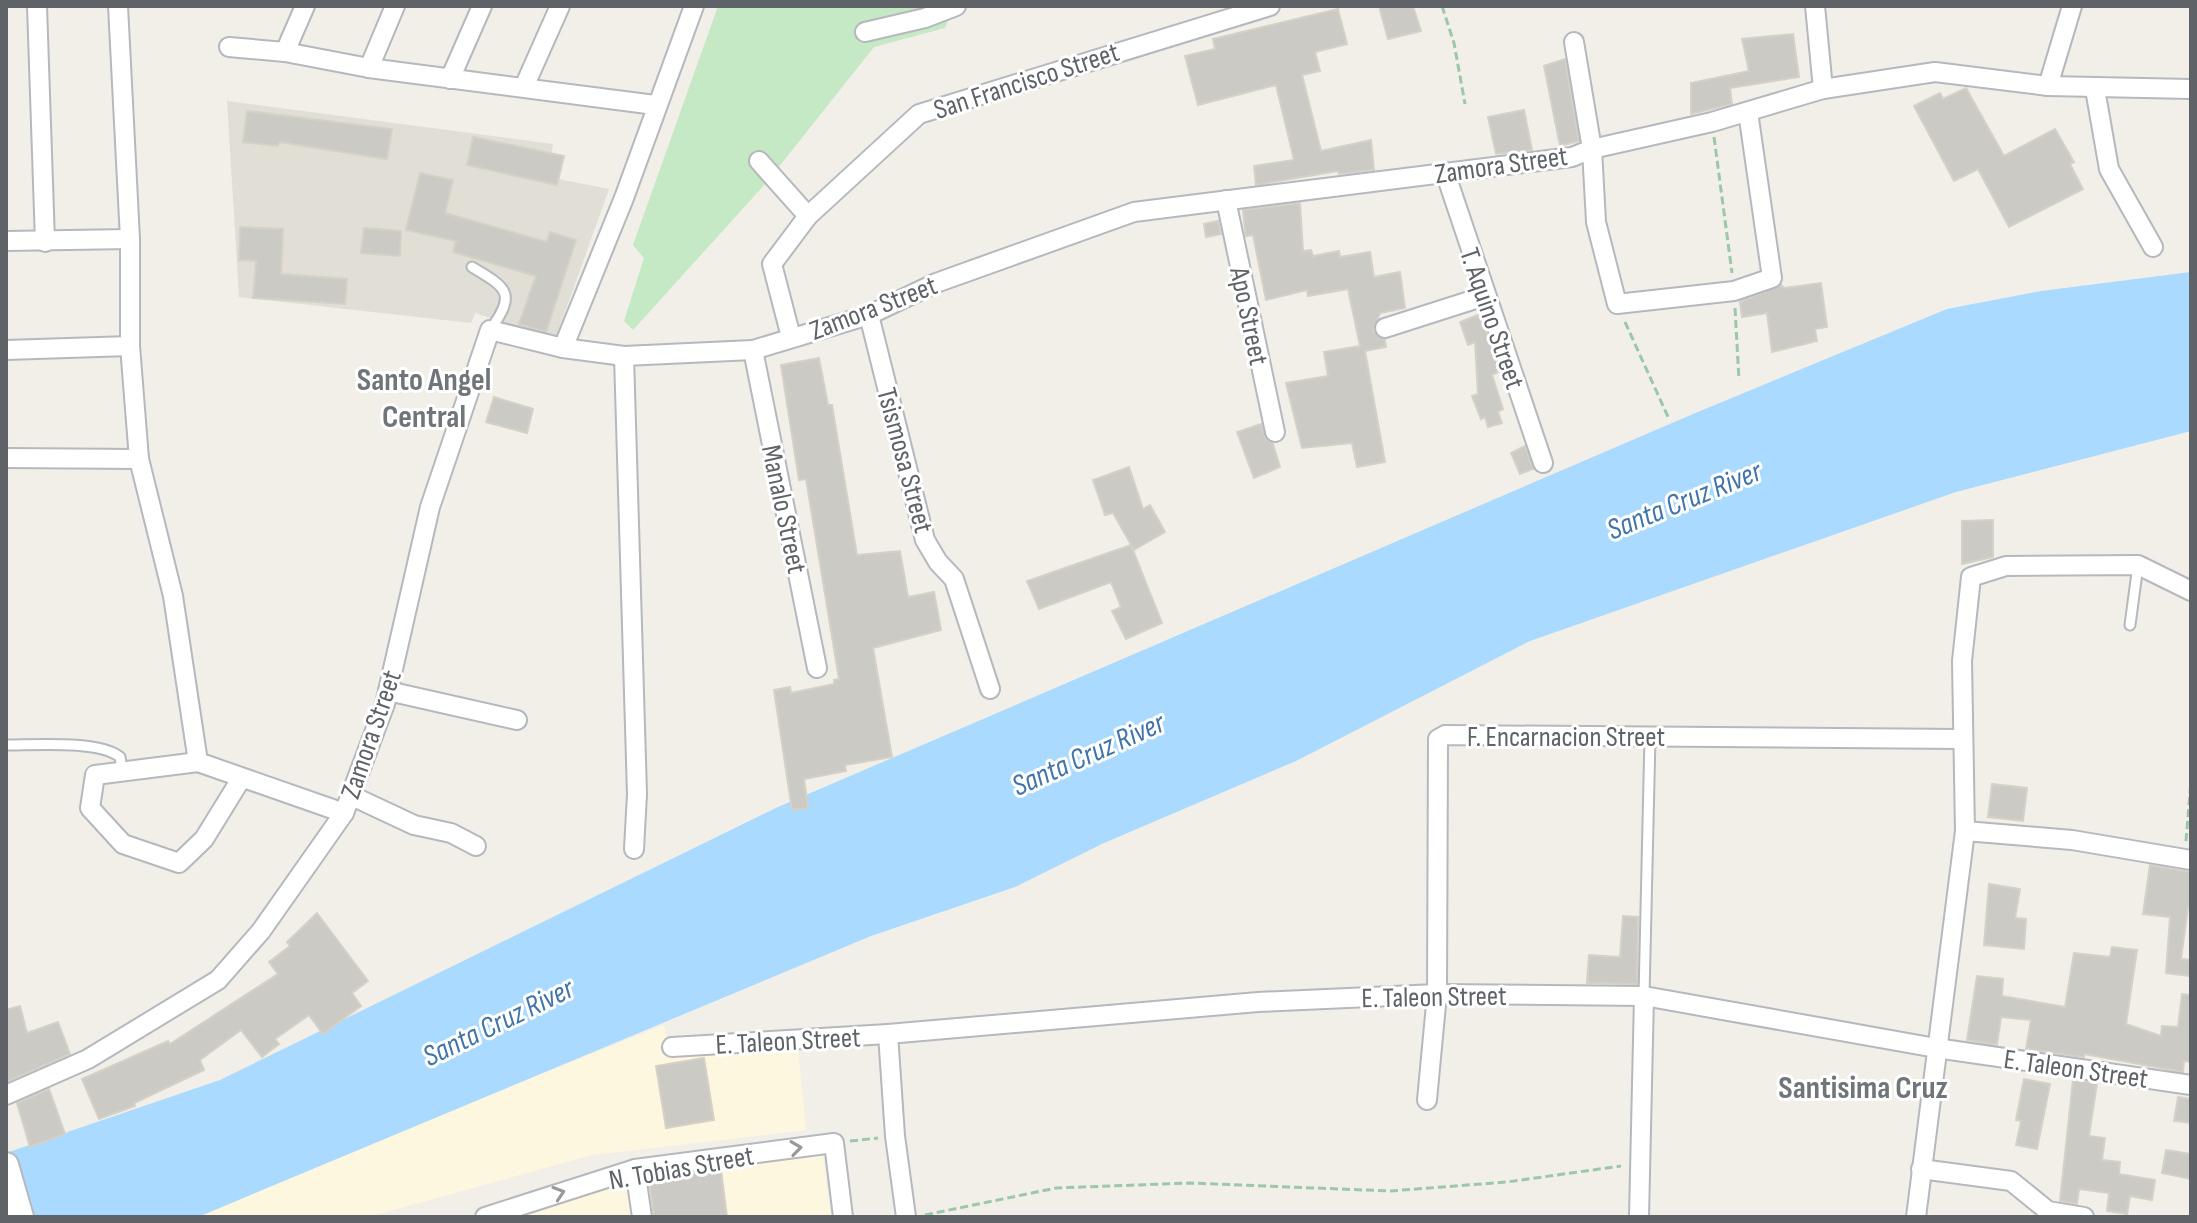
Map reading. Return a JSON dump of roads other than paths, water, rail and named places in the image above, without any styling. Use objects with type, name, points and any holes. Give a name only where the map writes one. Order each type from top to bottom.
[{"type":"street","points":[[37,6],[45,242]]},
{"type":"street","points":[[118,6],[130,239],[130,346],[139,459],[173,596],[198,762]]},
{"type":"street","points":[[285,52],[305,6]]},
{"type":"street","points":[[369,68],[395,6]]},
{"type":"street","points":[[450,79],[482,6]]},
{"type":"street","points":[[524,87],[560,6]]},
{"type":"street","points":[[563,348],[624,198],[655,105],[694,6]]},
{"type":"street","points":[[865,32],[925,18],[956,6]]},
{"type":"street","name":"San Francisco Street","points":[[791,337],[772,264],[808,216],[919,114],[1270,6]]},
{"type":"street","points":[[1815,6],[1823,89]]},
{"type":"street","points":[[2048,86],[2072,6]]},
{"type":"street","points":[[1574,42],[1592,149],[1596,222],[1617,304],[1734,291],[1772,278],[1748,112]]},
{"type":"street","points":[[229,47],[285,52],[369,68],[655,105]]},
{"type":"street","name":"Zamora Street","points":[[6,1095],[88,1059],[218,980],[261,931],[347,804],[388,691],[430,507],[490,330],[563,348],[624,356],[753,350],[869,315],[936,283],[1134,212],[1572,157],[1592,149],[1712,122],[1823,89],[1935,72],[2048,86],[2191,89]]},
{"type":"street","points":[[2095,89],[2109,169],[2153,247]]},
{"type":"street","points":[[759,161],[808,216]]},
{"type":"street","name":"T. Aquino Street","points":[[1445,172],[1543,463]]},
{"type":"street","name":"Apo Street","points":[[1226,200],[1275,432]]},
{"type":"street","points":[[6,241],[130,239]]},
{"type":"street","points":[[1385,328],[1485,296]]},
{"type":"street","name":"Tsismosa Street","points":[[869,315],[925,540],[938,562],[954,579],[990,689]]},
{"type":"street","points":[[6,350],[130,346]]},
{"type":"street","name":"Manalo Street","points":[[753,350],[817,668]]},
{"type":"street","points":[[624,356],[637,794],[634,849]]},
{"type":"street","points":[[6,458],[139,459]]},
{"type":"street","points":[[1916,1217],[1965,831],[1962,661],[1971,577],[2006,566],[2138,565],[2191,591]]},
{"type":"street","points":[[388,691],[517,720]]},
{"type":"street","name":"F. Encarnacion Street","points":[[1427,1100],[1437,994],[1438,739],[1445,735],[1961,739]]},
{"type":"street","points":[[241,779],[204,839],[179,863],[123,844],[90,808],[95,775],[122,769],[198,762],[241,779],[451,833],[476,846]]},
{"type":"street","points":[[1965,831],[2072,840],[2188,859]]},
{"type":"street","name":"E. Taleon Street","points":[[672,1047],[888,1034],[1258,1002],[1437,994],[1644,996],[1936,1048],[2191,1085]]},
{"type":"street","points":[[1639,1217],[1644,996]]},
{"type":"street","points":[[888,1034],[895,1136],[906,1217]]},
{"type":"street","name":"N. Tobias Street","points":[[485,1217],[635,1169],[834,1143],[843,1217]]},
{"type":"street","points":[[6,1165],[21,1217]]},
{"type":"street","points":[[635,1169],[642,1217]]},
{"type":"street","points":[[1921,1169],[2011,1181],[2048,1211],[2084,1217]]},
{"type":"lane","points":[[472,267],[503,286],[507,295],[503,313],[490,330]]},
{"type":"lane","points":[[2130,625],[2138,565]]},
{"type":"lane","points":[[1644,996],[1650,737]]},
{"type":"lane","points":[[6,745],[76,745],[114,752],[120,757],[122,769]]},
{"type":"water","name":"Santa Cruz River","points":[[2191,272],[2191,431],[1956,492],[1530,641],[1296,761],[1104,843],[1015,887],[871,936],[198,1217],[6,1217],[6,1153],[220,1080],[778,807],[1693,414],[1947,309],[2041,291]]},
{"type":"district","name":"Santo Angel Central","points":[[424,398]]},
{"type":"district","name":"Santisima Cruz","points":[[1863,1087]]}]
